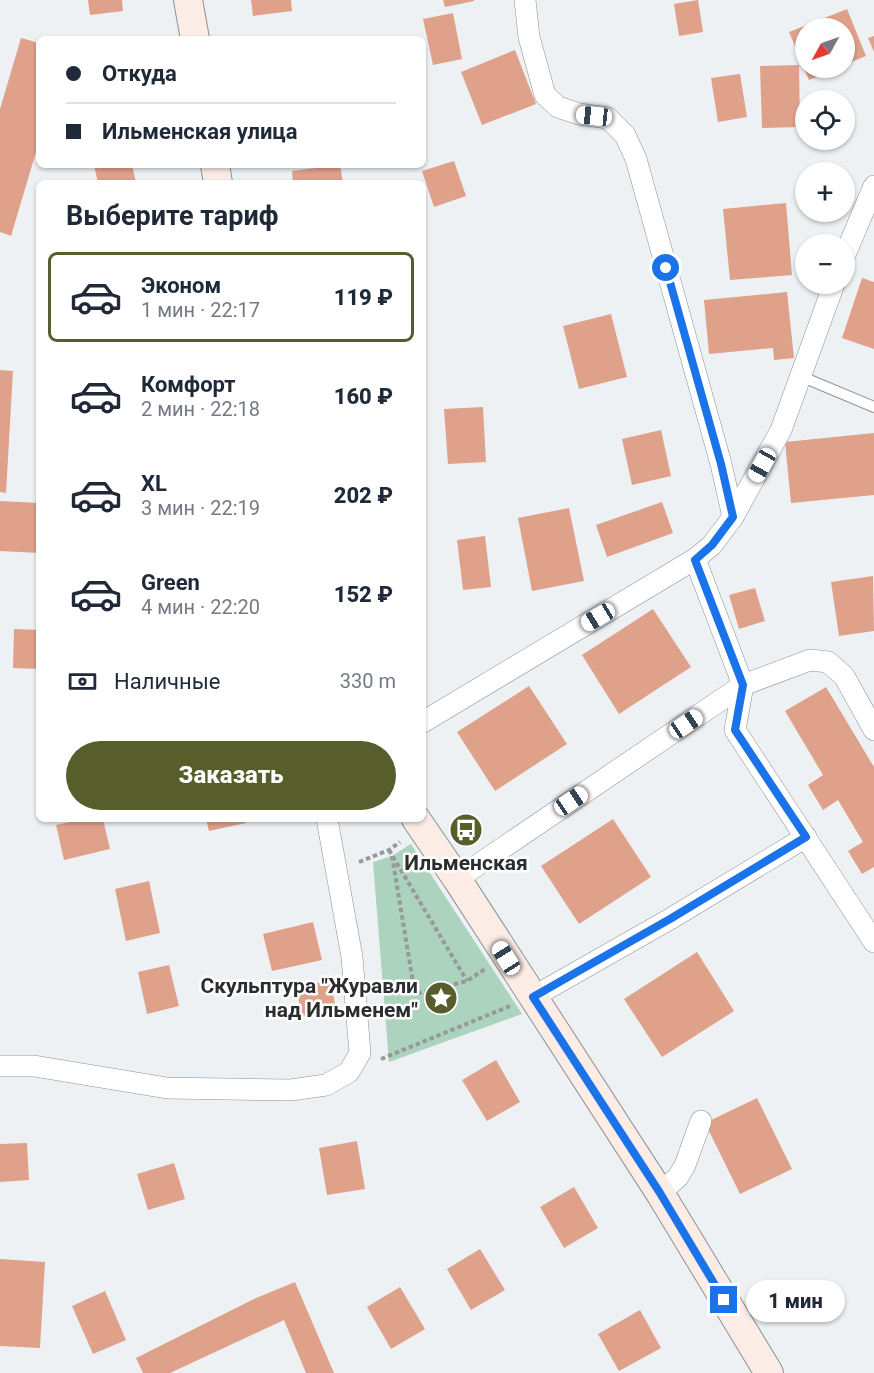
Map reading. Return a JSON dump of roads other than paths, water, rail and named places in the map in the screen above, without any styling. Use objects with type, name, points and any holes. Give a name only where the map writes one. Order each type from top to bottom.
[{"type":"main road","points":[[188,0],[194,36]]},
{"type":"main road","points":[[419,824],[660,1193],[769,1373]]},
{"type":"street","points":[[525,0],[529,37],[545,94],[558,107],[579,114],[609,118],[625,135],[636,159],[721,464],[733,517]]},
{"type":"street","points":[[854,234],[874,186]]},
{"type":"street","points":[[426,720],[695,560],[712,545],[733,517],[781,430],[830,294]]},
{"type":"street","points":[[695,560],[743,685],[735,730],[874,942]]},
{"type":"street","points":[[457,879],[743,685],[810,660],[828,662],[843,676],[874,730]]},
{"type":"street","points":[[0,1066],[34,1066],[167,1088],[291,1090],[326,1085],[349,1072],[360,1053],[352,957],[327,822]]},
{"type":"street","points":[[533,997],[670,919],[806,837]]},
{"type":"street","points":[[660,1193],[678,1177],[685,1165],[701,1121]]},
{"type":"lane","points":[[800,376],[874,407]]},
{"type":"place","name":"Ильменская","points":[[466,830]]},
{"type":"place","name":"Скульптура \"Журавли над Ильменем\"","points":[[441,998]]}]
